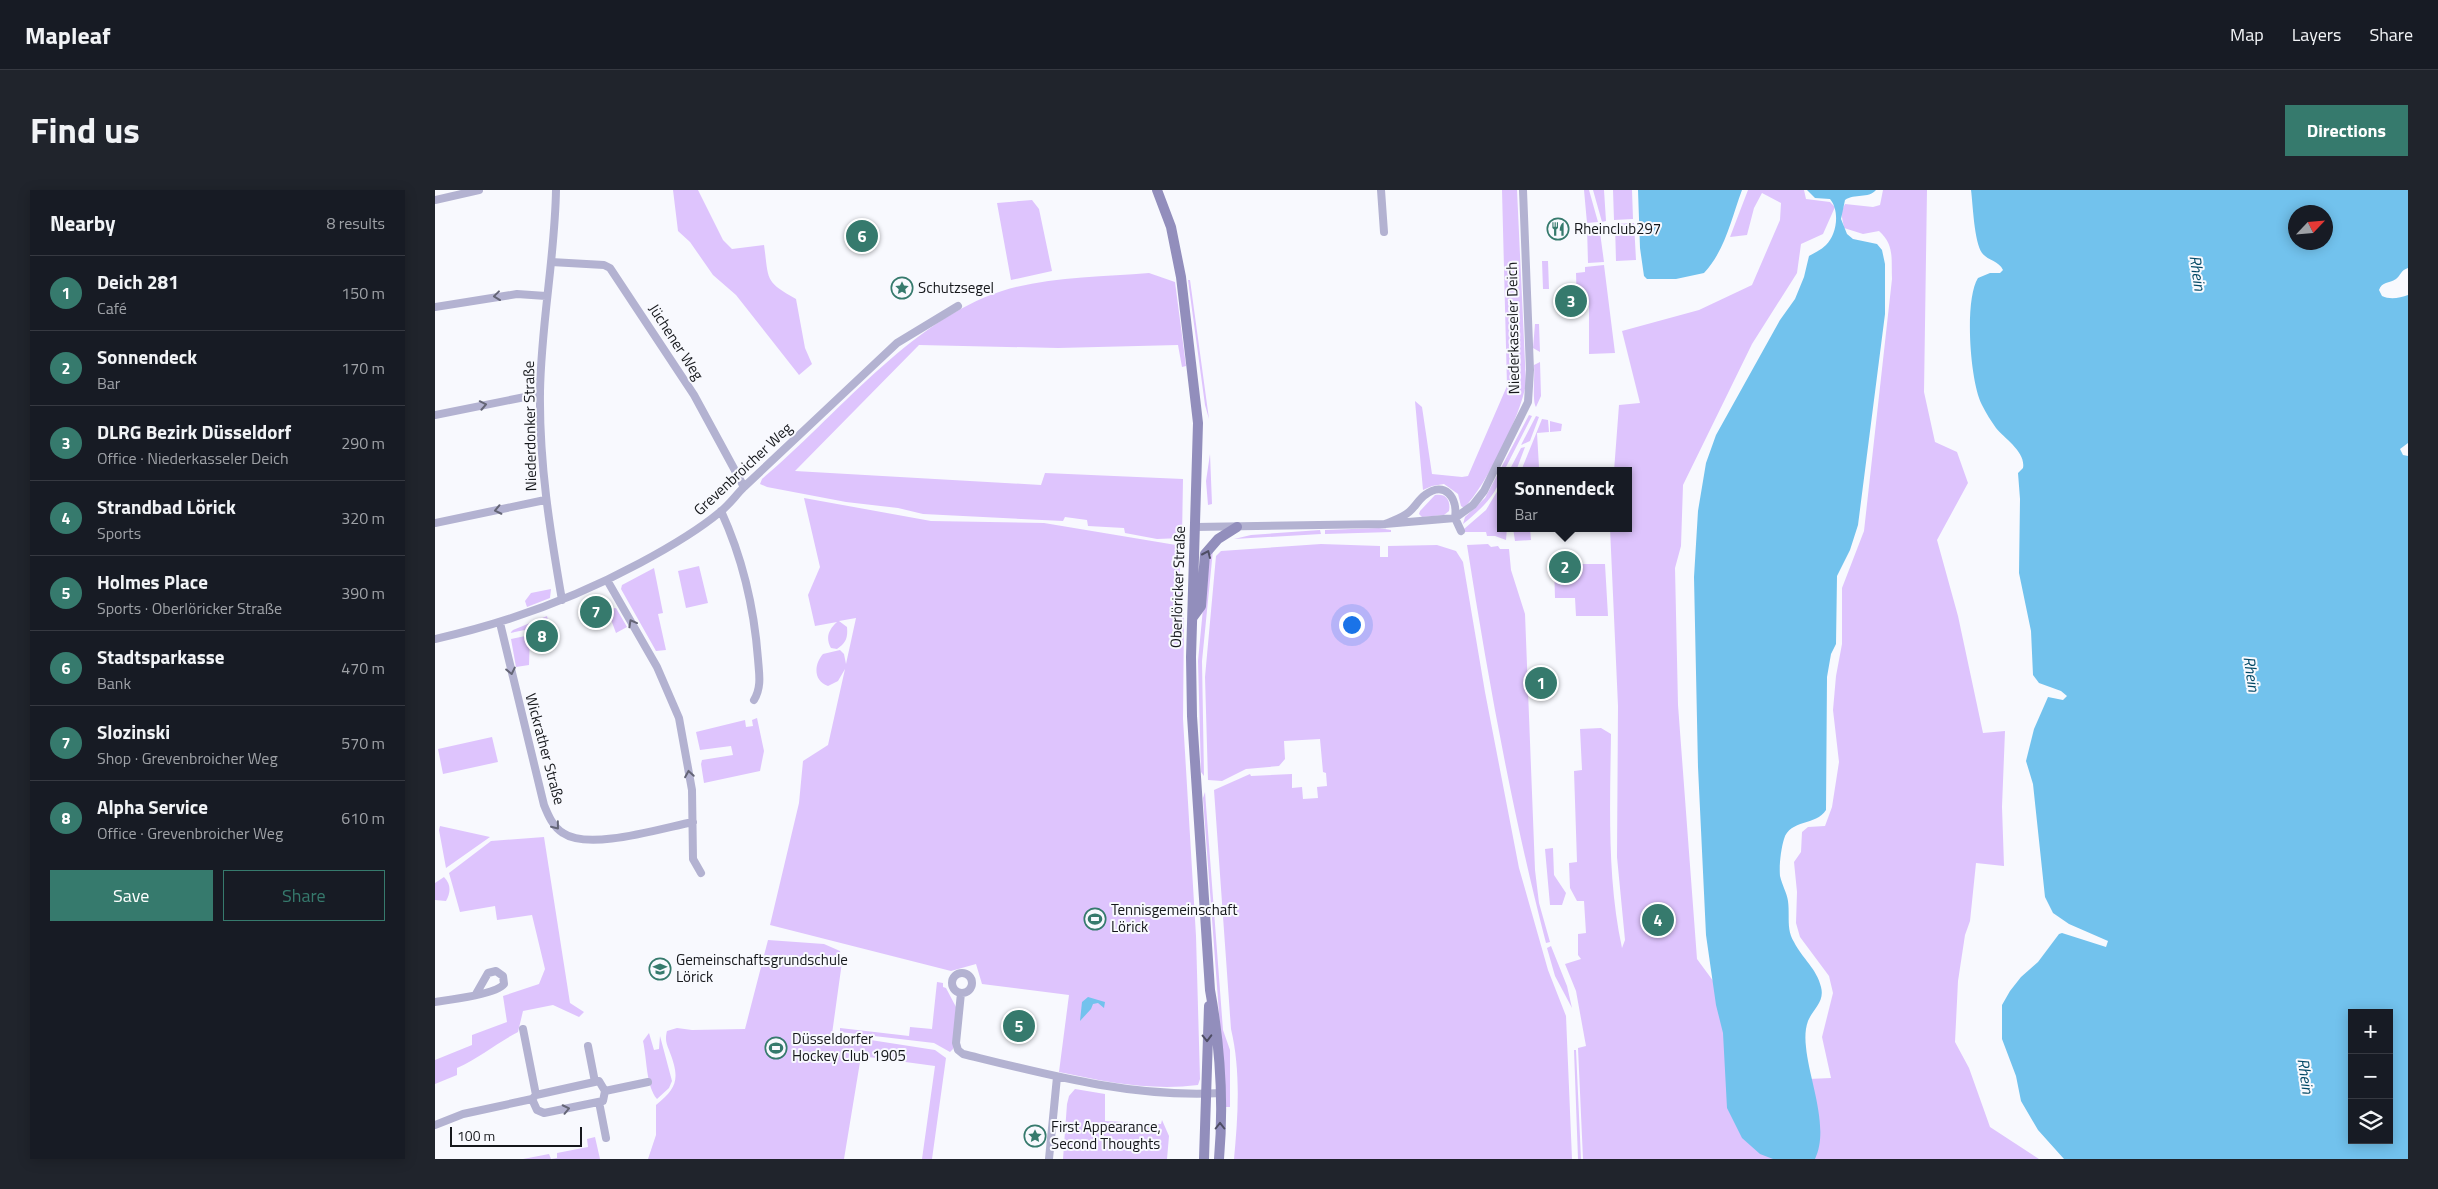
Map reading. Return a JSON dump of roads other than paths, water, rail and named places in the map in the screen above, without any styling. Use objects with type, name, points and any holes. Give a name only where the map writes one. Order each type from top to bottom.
[{"type":"main road","name":"Oberlöricker Straße","points":[[1157,190],[1171,228],[1181,277],[1196,397],[1198,464],[1192,716],[1210,990],[1217,1027],[1221,1093],[1219,1159]]},
{"type":"main road","points":[[1193,616],[1201,606],[1203,563],[1208,550],[1218,539],[1237,527]]},
{"type":"main road","name":"Oberlöricker Straße","points":[[1204,1159],[1207,1094],[1207,1028],[1210,990]]},
{"type":"street","points":[[435,200],[479,190]]},
{"type":"street","name":"Niederdonker Straße","points":[[556,190],[551,262],[546,296],[540,394],[545,500],[562,600]]},
{"type":"street","points":[[1381,190],[1384,232]]},
{"type":"street","name":"Niederkasseler Deich","points":[[1455,518],[1473,505],[1484,491],[1529,402],[1530,370],[1523,190]]},
{"type":"street","name":"Jüchener Weg","points":[[551,262],[604,265],[610,268],[694,395],[743,487]]},
{"type":"street","points":[[435,306],[517,294],[546,296]]},
{"type":"street","name":"Grevenbroicher Weg","points":[[435,639],[500,623],[562,600],[607,580],[669,547],[721,512],[743,487],[897,343],[959,306]]},
{"type":"street","points":[[435,415],[540,394]]},
{"type":"street","points":[[1385,524],[1401,518],[1411,511],[1423,495],[1441,488],[1447,490],[1453,498],[1455,518],[1461,531]]},
{"type":"street","points":[[435,522],[545,500]]},
{"type":"street","points":[[721,512],[743,565],[753,609],[759,685],[754,700]]},
{"type":"street","points":[[1195,527],[1385,524],[1455,518]]},
{"type":"street","points":[[607,580],[657,667],[679,718],[692,790],[693,859],[701,873]]},
{"type":"street","name":"Wickrather Straße","points":[[500,623],[544,805],[557,828],[571,838],[583,841],[599,841],[693,822]]},
{"type":"street","points":[[961,993],[956,1043],[961,1053],[1057,1077],[1123,1090],[1221,1093]]},
{"type":"street","points":[[435,1002],[476,994]]},
{"type":"street","points":[[435,1125],[463,1114],[534,1097],[599,1081],[605,1090],[603,1101],[544,1113],[537,1110],[534,1097],[523,1029]]},
{"type":"street","points":[[588,1046],[595,1082]]},
{"type":"street","points":[[1049,1159],[1057,1077]]},
{"type":"street","points":[[605,1090],[648,1082]]},
{"type":"street","points":[[599,1102],[606,1138]]},
{"type":"water","points":[[1638,190],[1742,190],[1723,244],[1704,273],[1676,279],[1647,279],[1644,276],[1640,248]]},
{"type":"water","points":[[1807,190],[1876,190],[1873,193],[1845,200],[1841,219],[1847,234],[1853,239],[1877,244],[1882,250],[1885,264],[1885,314],[1858,525],[1850,550],[1837,576],[1836,644],[1831,654],[1827,677],[1826,810],[1822,815],[1797,825],[1787,833],[1783,843],[1780,862],[1780,876],[1789,907],[1789,927],[1792,937],[1797,948],[1813,969],[1822,992],[1820,1001],[1808,1021],[1805,1037],[1820,1119],[1819,1147],[1815,1159],[1773,1159],[1760,1154],[1742,1138],[1727,1108],[1723,1033],[1716,1005],[1706,935],[1698,767],[1694,577],[1698,511],[1706,463],[1716,435],[1780,320],[1795,299],[1804,277],[1809,256],[1826,245],[1835,229],[1835,210],[1830,199],[1815,198]]},
{"type":"water","name":"Rhein","points":[[1971,190],[2408,190],[2408,268],[2402,271],[2393,281],[2382,285],[2379,290],[2382,296],[2388,298],[2408,295],[2408,443],[2400,449],[2403,455],[2408,456],[2408,1159],[2064,1159],[2038,1130],[2021,1101],[2016,1076],[2002,1039],[2002,1005],[2021,977],[2038,962],[2059,934],[2062,933],[2106,947],[2108,941],[2069,924],[2053,913],[2045,897],[2033,784],[2026,761],[2034,729],[2048,697],[2063,700],[2067,696],[2061,691],[2039,683],[2033,675],[2031,631],[2019,573],[2020,499],[2018,473],[2023,468],[2023,462],[2018,451],[1996,428],[1987,414],[1982,405],[1974,379],[1970,322],[1974,289],[1978,278],[1990,273],[2000,273],[2003,270],[1982,253],[1976,232]]},
{"type":"water","points":[[1088,997],[1105,1002],[1104,1008],[1098,1003],[1093,1004],[1080,1021],[1082,1002]]},
{"type":"place","name":"Rheinclub297","points":[[1558,229]]},
{"type":"place","name":"Stadtsparkasse","points":[[862,236]]},
{"type":"place","name":"Schutzsegel","points":[[902,288]]},
{"type":"place","name":"DLRG Bezirk Düsseldorf","points":[[1571,301]]},
{"type":"place","name":"Sonnendeck","points":[[1565,567]]},
{"type":"place","name":"Slozinski","points":[[596,612]]},
{"type":"place","name":"Alpha Service","points":[[542,636]]},
{"type":"place","name":"Deich 281","points":[[1541,683]]},
{"type":"place","name":"Tennisgemeinschaft Lörick","points":[[1095,919]]},
{"type":"place","name":"Strandbad Lörick","points":[[1658,920]]},
{"type":"place","name":"Gemeinschaftsgrundschule Lörick","points":[[660,969]]},
{"type":"place","name":"Holmes Place","points":[[1019,1026]]},
{"type":"place","name":"Düsseldorfer Hockey Club 1905","points":[[776,1048]]},
{"type":"place","name":"First Appearance, Second Thoughts","points":[[1035,1136]]}]
